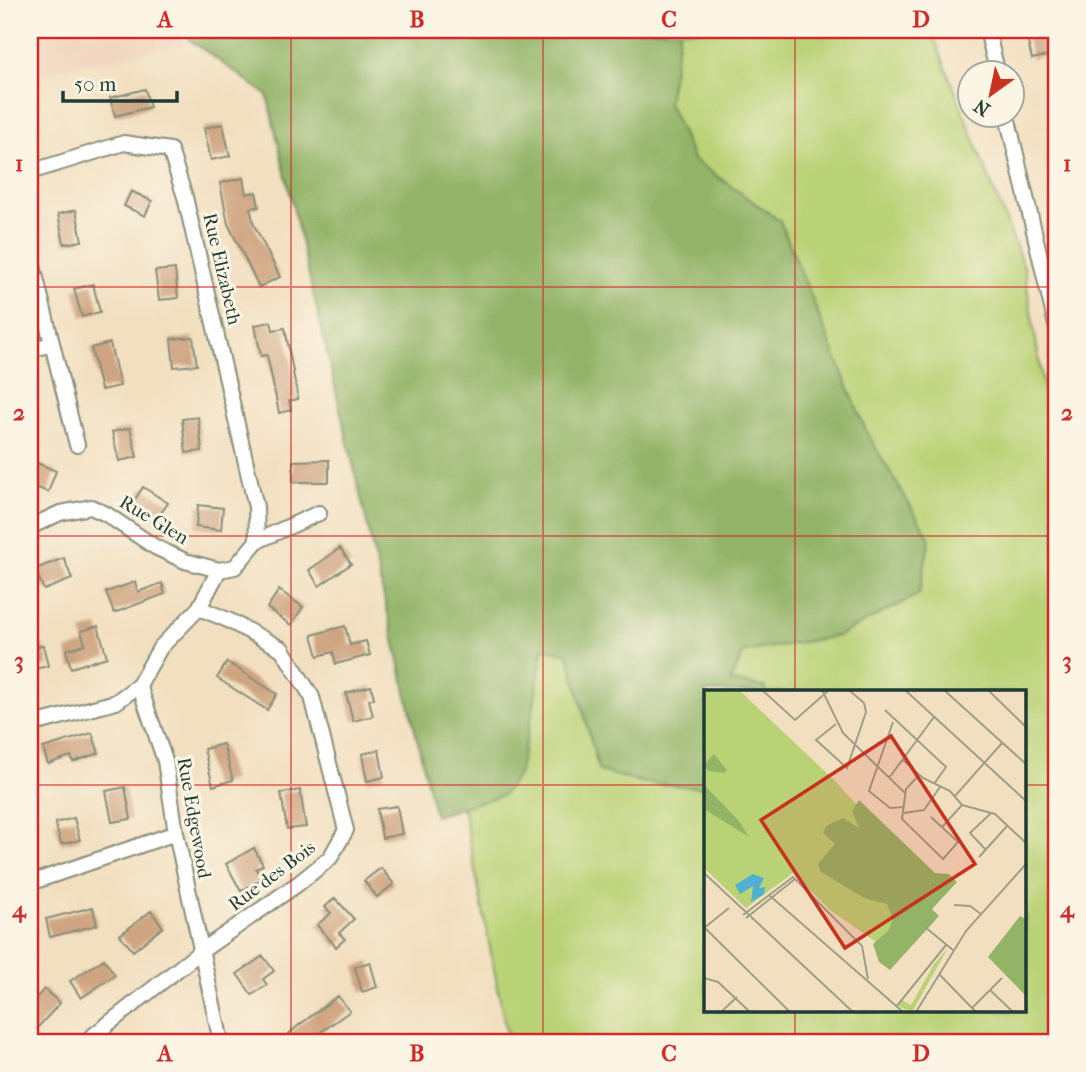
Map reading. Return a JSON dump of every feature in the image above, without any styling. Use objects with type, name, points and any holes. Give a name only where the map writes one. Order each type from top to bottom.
[{"type":"street","points":[[987,30],[994,60]]},
{"type":"street","points":[[1010,130],[1056,325]]},
{"type":"street","name":"Rue Elizabeth","points":[[30,172],[124,143],[170,150],[186,197],[256,507],[257,541]]},
{"type":"street","points":[[30,254],[77,445]]},
{"type":"street","points":[[30,350],[52,344]]},
{"type":"street","name":"Rue Glen","points":[[30,527],[60,513],[91,507],[155,547],[185,561],[219,570]]},
{"type":"street","points":[[30,726],[116,702],[139,685],[160,648],[199,608],[219,570],[235,567],[257,541],[320,513]]},
{"type":"street","name":"Rue des Bois","points":[[85,1042],[200,952],[330,859],[346,830],[312,697],[282,649],[199,608]]},
{"type":"street","name":"Rue Edgewood","points":[[139,685],[165,761],[176,833],[221,1042]]},
{"type":"street","points":[[30,883],[176,833]]},
{"type":"shaded area","points":[[30,30],[180,30],[183,44],[30,75]]},
{"type":"green space","points":[[188,30],[680,30],[668,102],[693,159],[780,221],[867,433],[930,539],[919,594],[838,636],[744,652],[730,681],[765,687],[766,690],[704,690],[704,788],[645,783],[599,771],[568,654],[543,648],[534,705],[518,775],[503,795],[435,816],[267,95],[190,40]]},
{"type":"green space","points":[[479,30],[931,30],[956,94],[956,130],[970,130],[1024,267],[1056,455],[1056,1042],[510,1042],[432,646]]},
{"type":"building","points":[[1025,30],[1046,30],[1052,55],[1032,59]]},
{"type":"building","points":[[145,89],[150,107],[115,116],[110,98]]},
{"type":"building","points":[[223,124],[230,156],[211,160],[204,128]]},
{"type":"building","points":[[243,178],[246,194],[256,192],[259,207],[250,208],[254,225],[280,277],[259,287],[228,224],[220,183]]},
{"type":"building","points":[[131,191],[152,201],[145,216],[124,206]]},
{"type":"building","points":[[76,210],[82,241],[64,244],[58,214]]},
{"type":"building","points":[[175,269],[178,298],[159,300],[155,271]]},
{"type":"building","points":[[93,284],[100,312],[82,317],[74,289]]},
{"type":"building","points":[[271,322],[273,330],[285,328],[298,399],[289,401],[291,410],[279,413],[267,355],[261,356],[255,325]]},
{"type":"building","points":[[193,337],[197,365],[174,367],[171,339]]},
{"type":"building","points":[[110,343],[120,386],[101,390],[91,348]]},
{"type":"building","points":[[198,417],[202,451],[186,453],[182,419]]},
{"type":"building","points":[[130,428],[137,457],[119,461],[112,432]]},
{"type":"building","points":[[329,460],[329,482],[293,482],[293,461]]},
{"type":"building","points":[[35,462],[56,471],[48,492],[30,485],[30,475]]},
{"type":"building","points":[[143,487],[168,503],[156,520],[132,504]]},
{"type":"building","points":[[198,505],[223,508],[221,530],[196,527]]},
{"type":"building","points":[[340,548],[351,564],[319,586],[309,570]]},
{"type":"building","points":[[64,558],[72,579],[44,590],[35,569]]},
{"type":"building","points":[[135,582],[138,592],[162,583],[165,594],[114,613],[106,592]]},
{"type":"building","points":[[279,590],[303,607],[291,625],[267,608]]},
{"type":"building","points":[[98,626],[107,657],[71,668],[66,650],[85,644],[81,631]]},
{"type":"building","points":[[345,626],[350,645],[366,641],[370,655],[336,664],[333,652],[318,656],[312,635]]},
{"type":"building","points":[[43,645],[48,666],[30,670],[30,648]]},
{"type":"building","points":[[227,662],[277,694],[267,710],[217,678]]},
{"type":"building","points":[[371,686],[374,698],[369,700],[373,716],[353,721],[346,693]]},
{"type":"building","points":[[92,733],[99,753],[73,762],[71,756],[48,764],[43,748]]},
{"type":"building","points":[[223,744],[233,780],[213,786],[204,749]]},
{"type":"building","points":[[379,750],[384,777],[367,781],[362,754]]},
{"type":"building","points":[[125,787],[131,819],[112,822],[106,791]]},
{"type":"building","points":[[300,790],[306,827],[287,829],[281,793]]},
{"type":"building","points":[[397,806],[402,834],[382,838],[377,809]]},
{"type":"building","points":[[74,818],[80,840],[61,844],[55,823]]},
{"type":"building","points":[[254,848],[263,865],[256,869],[261,879],[241,891],[226,864]]},
{"type":"building","points":[[381,868],[394,884],[377,897],[364,881]]},
{"type":"building","points":[[335,898],[354,919],[339,933],[345,939],[336,947],[317,925],[331,913],[325,907]]},
{"type":"building","points":[[93,907],[97,925],[50,937],[46,919]]},
{"type":"building","points":[[151,911],[163,927],[133,951],[120,935]]},
{"type":"building","points":[[263,956],[274,971],[263,979],[267,985],[252,995],[237,974]]},
{"type":"building","points":[[104,959],[115,975],[81,998],[70,981]]},
{"type":"building","points":[[370,962],[377,987],[362,992],[355,967]]},
{"type":"building","points":[[44,989],[60,1003],[30,1036],[30,1005]]},
{"type":"building","points":[[338,996],[350,1011],[307,1042],[279,1042],[299,1025]]}]
